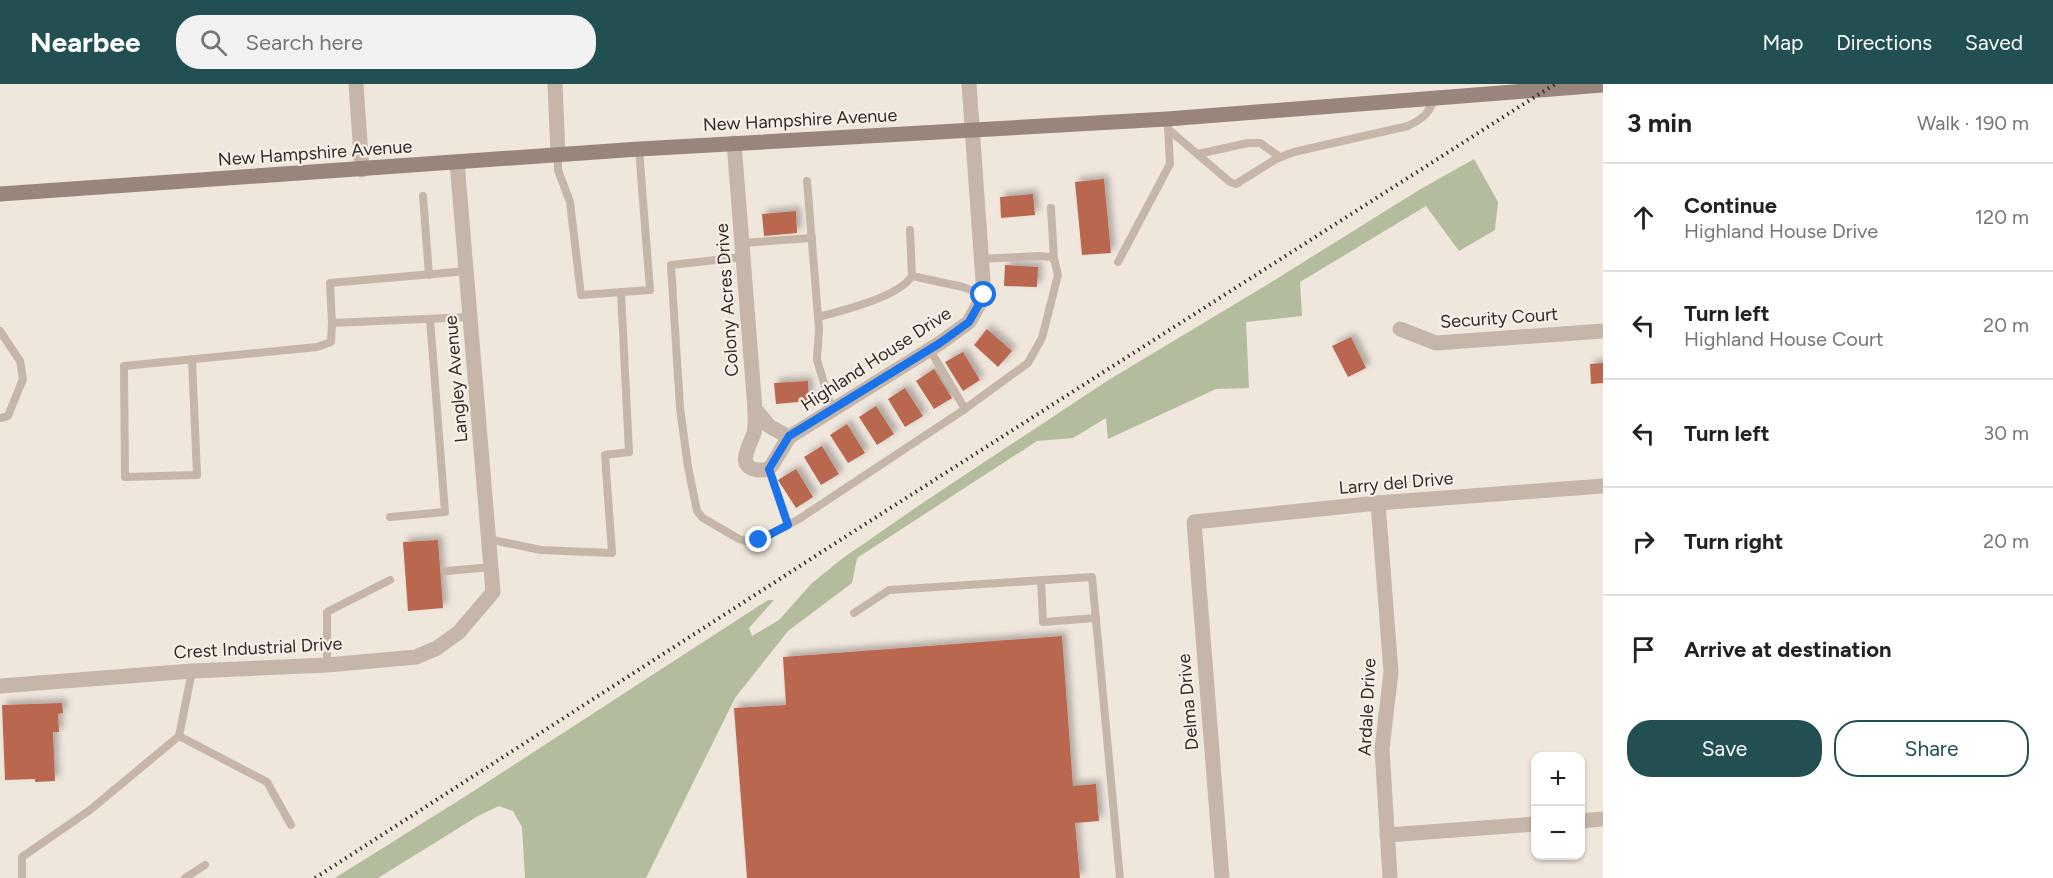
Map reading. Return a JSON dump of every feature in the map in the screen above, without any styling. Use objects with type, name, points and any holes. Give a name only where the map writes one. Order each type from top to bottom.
[{"type":"street","points":[[356,84],[363,170]]},
{"type":"street","points":[[555,84],[558,155]]},
{"type":"street","points":[[969,84],[984,295]]},
{"type":"street","name":"New Hampshire Avenue","points":[[0,194],[734,143],[972,130],[1168,124],[1603,84]]},
{"type":"street","name":"Colony Acres Drive","points":[[734,143],[755,409],[754,432],[746,449],[746,459],[748,466],[754,470],[769,469]]},
{"type":"street","name":"Langley Avenue","points":[[457,162],[493,592]]},
{"type":"street","name":"Highland House Drive","points":[[789,436],[930,350],[969,322],[984,295]]},
{"type":"street","name":"Security Court","points":[[1400,329],[1436,343],[1603,331]]},
{"type":"street","points":[[755,409],[769,426],[789,436],[769,469]]},
{"type":"street","name":"Larry del Drive","points":[[1194,522],[1378,503],[1603,486]]},
{"type":"street","name":"Ardale Drive","points":[[1378,503],[1391,672],[1382,749],[1390,878]]},
{"type":"street","name":"Delma Drive","points":[[1194,522],[1222,878]]},
{"type":"street","name":"Crest Industrial Drive","points":[[0,686],[416,657],[437,648],[459,632],[493,592]]},
{"type":"street","points":[[1585,821],[1603,819]]},
{"type":"street","points":[[1387,835],[1531,824]]},
{"type":"lane","points":[[1168,124],[1233,184],[1280,157],[1294,152],[1408,126],[1421,120],[1430,109],[1434,99]]},
{"type":"lane","points":[[1118,262],[1170,165],[1168,124]]},
{"type":"lane","points":[[1198,154],[1260,142],[1280,157]]},
{"type":"lane","points":[[558,155],[558,170],[570,202],[581,295],[650,290],[639,149]]},
{"type":"lane","points":[[807,181],[818,317],[817,360],[832,410]]},
{"type":"lane","points":[[423,196],[429,274]]},
{"type":"lane","points":[[812,238],[671,265],[680,408],[697,511],[703,518],[739,539],[749,542],[759,540],[788,525],[965,409],[1028,363],[1042,338],[1058,275],[1054,260],[1051,208]]},
{"type":"lane","points":[[818,317],[873,302],[908,283],[912,276],[910,230]]},
{"type":"lane","points":[[982,259],[1039,256],[1050,257],[1054,260]]},
{"type":"lane","points":[[192,359],[197,475],[125,477],[124,366],[192,359],[317,347],[331,342],[330,283],[467,271]]},
{"type":"lane","points":[[912,276],[963,287],[984,295]]},
{"type":"lane","points":[[488,539],[541,550],[612,553],[605,455],[629,452],[621,292]]},
{"type":"lane","points":[[332,323],[471,317]]},
{"type":"lane","points":[[390,517],[445,512],[430,319]]},
{"type":"lane","points":[[0,331],[20,361],[23,380],[8,416],[0,418]]},
{"type":"lane","points":[[930,350],[965,409]]},
{"type":"lane","points":[[769,469],[788,525]]},
{"type":"lane","points":[[447,571],[491,567]]},
{"type":"lane","points":[[854,613],[889,590],[1092,577],[1120,878]]},
{"type":"lane","points":[[327,664],[327,612],[390,580]]},
{"type":"lane","points":[[1041,580],[1043,622],[1096,618]]},
{"type":"lane","points":[[22,878],[22,857],[90,810],[179,736],[192,671]]},
{"type":"lane","points":[[179,736],[267,783],[291,825]]},
{"type":"lane","points":[[185,878],[205,866]]},
{"type":"green space","points":[[1474,159],[1498,202],[1495,230],[1459,251],[1426,206],[1300,282],[1302,316],[1246,322],[1249,388],[1216,389],[1108,439],[1106,418],[1073,438],[1037,441],[857,558],[852,583],[788,631],[735,698],[646,878],[525,878],[522,827],[513,811],[499,806],[478,816],[378,878],[335,878],[768,600],[774,600],[749,628],[752,636],[779,620],[812,583],[843,558],[927,500],[1107,381],[1419,190]]},
{"type":"building","points":[[1104,179],[1111,253],[1082,255],[1075,182]]},
{"type":"building","points":[[1033,194],[1035,215],[1001,218],[1000,197]]},
{"type":"building","points":[[796,211],[797,233],[764,236],[762,214]]},
{"type":"building","points":[[1005,265],[1038,267],[1037,287],[1004,286]]},
{"type":"building","points":[[987,329],[1012,351],[998,367],[974,345]]},
{"type":"building","points":[[1351,337],[1366,368],[1348,377],[1332,346]]},
{"type":"building","points":[[963,352],[980,380],[963,391],[945,362]]},
{"type":"building","points":[[1603,363],[1603,383],[1591,384],[1590,364]]},
{"type":"building","points":[[934,369],[952,398],[934,409],[916,381]]},
{"type":"building","points":[[808,381],[809,401],[776,404],[774,383]]},
{"type":"building","points":[[905,388],[923,416],[905,427],[888,399]]},
{"type":"building","points":[[876,406],[894,434],[877,445],[859,417]]},
{"type":"building","points":[[847,424],[865,453],[848,463],[830,435]]},
{"type":"building","points":[[822,446],[839,474],[821,485],[804,457]]},
{"type":"building","points":[[796,469],[813,497],[796,508],[778,480]]},
{"type":"building","points":[[438,540],[443,608],[408,611],[403,542]]},
{"type":"building","points":[[1062,636],[1073,786],[1096,784],[1099,821],[1075,823],[1080,878],[747,878],[734,708],[786,705],[783,657]]},
{"type":"building","points":[[62,703],[63,713],[58,714],[59,732],[53,732],[55,781],[5,780],[2,705]]},
{"type":"railway","points":[[315,878],[1555,84]]},
{"type":"route","points":[[759,540],[788,525],[769,469],[789,436],[940,343],[969,322],[984,295]]}]
